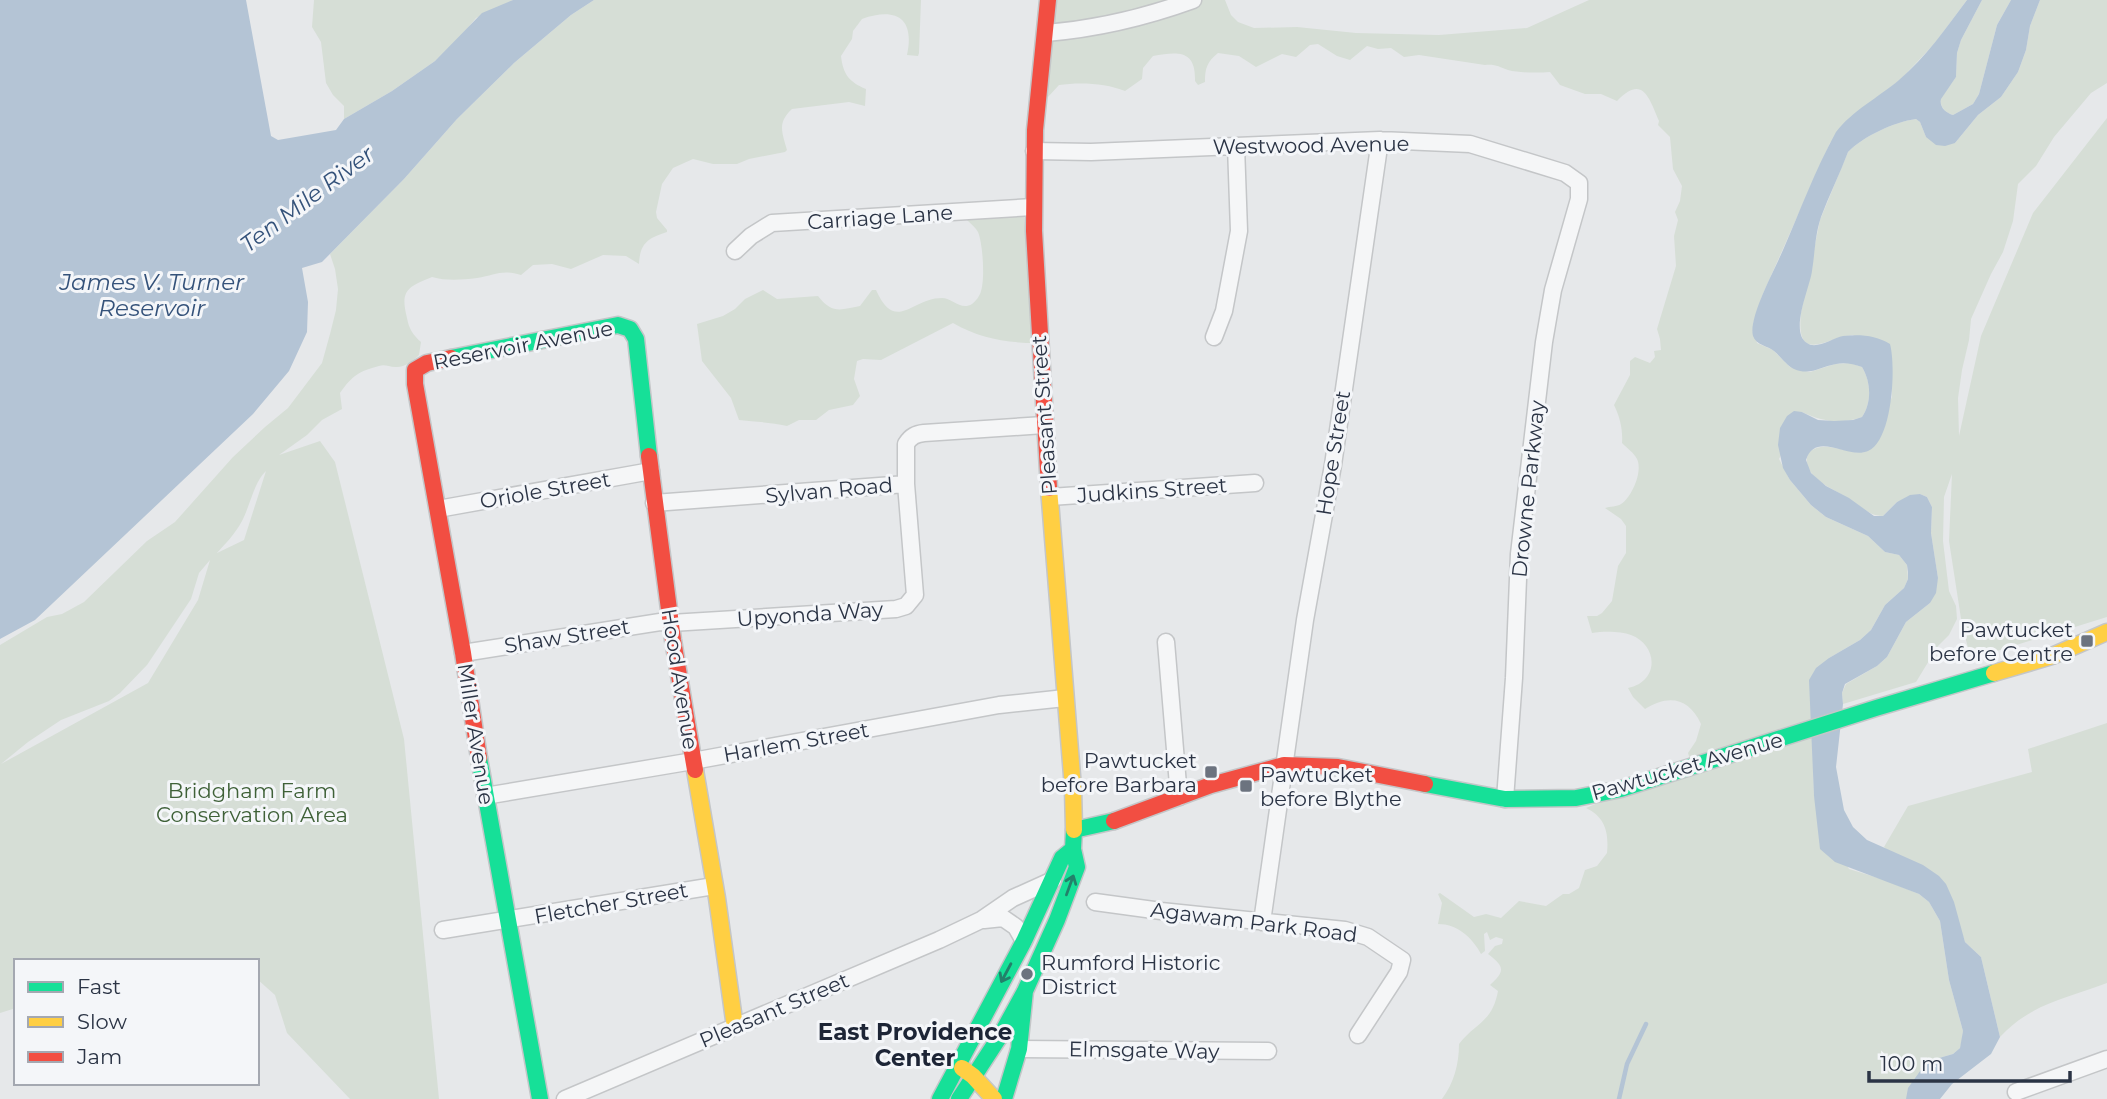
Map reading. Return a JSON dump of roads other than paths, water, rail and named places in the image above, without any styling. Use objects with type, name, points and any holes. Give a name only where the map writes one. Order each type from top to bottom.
[{"type":"main road","name":"Pleasant Street","points":[[1048,0],[1034,151],[1033,207],[1044,425],[1073,788],[1074,830]]},
{"type":"main road","name":"Reservoir Avenue","points":[[415,370],[427,363],[618,325],[632,330]]},
{"type":"main road","name":"Hood Avenue","points":[[632,330],[636,339],[654,503],[671,623],[715,886],[735,1027]]},
{"type":"main road","name":"Miller Avenue","points":[[415,370],[415,384],[463,653],[485,796],[540,1099]]},
{"type":"main road","name":"Pawtucket Avenue","points":[[1074,830],[1106,824],[1238,776],[1284,765],[1338,767],[1505,799],[1576,798],[1609,792],[2052,656],[2107,632]]},
{"type":"main road","points":[[959,1099],[1002,1033],[1025,991],[1057,920],[1077,867],[1073,849],[1074,830]]},
{"type":"main road","points":[[940,1099],[1024,941],[1062,858],[1073,849]]},
{"type":"main road","points":[[1004,1099],[1019,1049],[1025,991]]},
{"type":"main road","points":[[958,1066],[973,1076],[994,1099]]},
{"type":"street","points":[[1046,33],[1072,31],[1168,9],[1193,0]]},
{"type":"street","name":"Westwood Avenue","points":[[1034,151],[1091,152],[1380,141],[1470,144],[1565,173],[1579,183]]},
{"type":"street","name":"Hope Street","points":[[1262,922],[1305,620],[1333,465],[1380,141]]},
{"type":"street","points":[[1214,337],[1224,311],[1240,231],[1236,146]]},
{"type":"street","name":"Drowne Parkway","points":[[1505,799],[1520,554],[1544,342],[1553,290],[1579,199],[1579,183]]},
{"type":"street","name":"Carriage Lane","points":[[735,251],[751,236],[772,223],[1033,207]]},
{"type":"street","name":"Sylvan Road","points":[[654,503],[906,484],[906,444],[915,435],[1044,425]]},
{"type":"street","name":"Oriole Street","points":[[438,509],[651,471]]},
{"type":"street","name":"Judkins Street","points":[[1049,497],[1255,482]]},
{"type":"street","name":"Upyonda Way","points":[[671,623],[896,609],[906,606],[915,595],[906,484]]},
{"type":"street","name":"Shaw Street","points":[[463,653],[660,622],[671,623]]},
{"type":"street","points":[[1166,642],[1179,797]]},
{"type":"street","name":"Harlem Street","points":[[485,796],[999,705],[1065,698]]},
{"type":"street","name":"Pleasant Street","points":[[565,1099],[982,920],[1013,898],[1053,880]]},
{"type":"street","name":"Fletcher Street","points":[[443,930],[715,886]]},
{"type":"street","name":"Agawam Park Road","points":[[1095,902],[1345,930],[1368,937],[1402,960],[1399,972],[1358,1035]]},
{"type":"street","points":[[982,920],[1003,918],[1016,927],[1024,941]]},
{"type":"street","name":"Elmsgate Way","points":[[1019,1049],[1268,1051]]},
{"type":"street","points":[[2017,1092],[2107,1059]]},
{"type":"water","name":"James V. Turner Reservoir","points":[[0,0],[246,0],[271,136],[278,140],[336,130],[344,119],[392,91],[435,61],[482,13],[513,0],[594,0],[571,15],[514,63],[457,119],[404,179],[322,262],[302,268],[308,302],[307,332],[289,371],[253,414],[35,620],[0,639]]},
{"type":"water","points":[[1967,0],[1982,0],[1961,40],[1957,53],[1956,77],[1941,99],[1941,105],[1953,115],[1973,104],[1979,94],[1997,25],[2011,0],[2040,0],[2018,72],[2001,97],[1978,115],[1955,143],[1936,145],[1926,137],[1916,119],[1880,131],[1848,152],[1819,224],[1812,271],[1800,320],[1802,337],[1811,345],[1843,336],[1867,336],[1890,344],[1892,354],[1891,402],[1883,433],[1876,444],[1868,451],[1860,453],[1817,447],[1806,460],[1811,473],[1826,486],[1874,516],[1883,516],[1897,502],[1910,495],[1920,494],[1927,497],[1932,507],[1931,533],[1938,578],[1936,593],[1930,603],[1906,622],[1887,657],[1877,666],[1845,684],[1836,767],[1844,810],[1853,827],[1867,840],[1923,865],[1946,884],[1965,942],[1981,957],[2000,1037],[1991,1054],[1952,1084],[1940,1099],[1906,1099],[1908,1088],[1923,1067],[1932,1060],[1953,1054],[1960,1048],[1963,1031],[1949,980],[1940,921],[1929,902],[1919,894],[1835,862],[1820,849],[1814,796],[1809,680],[1816,668],[1871,630],[1885,605],[1904,588],[1908,579],[1907,565],[1899,555],[1885,552],[1868,536],[1826,517],[1811,505],[1783,468],[1778,445],[1780,428],[1787,416],[1794,411],[1818,420],[1853,420],[1862,417],[1869,392],[1862,367],[1843,363],[1810,371],[1794,369],[1774,351],[1757,341],[1753,336],[1753,328],[1763,293],[1836,132],[1850,117],[1918,62]]},
{"type":"waterway","points":[[1619,1099],[1627,1064],[1646,1024]]},
{"type":"place","name":"Pawtucket before Centre","points":[[2087,641]]},
{"type":"place","name":"Pawtucket before Barbara","points":[[1211,772]]},
{"type":"place","name":"Pawtucket before Blythe","points":[[1246,786]]},
{"type":"place","name":"Rumford Historic District","points":[[1027,974]]},
{"type":"district","name":"East Providence Center","points":[[915,1045]]},
{"type":"water label","name":"Ten Mile River","points":[[307,199]]},
{"type":"park label","name":"Bridgham Farm Conservation Area","points":[[252,802]]}]
